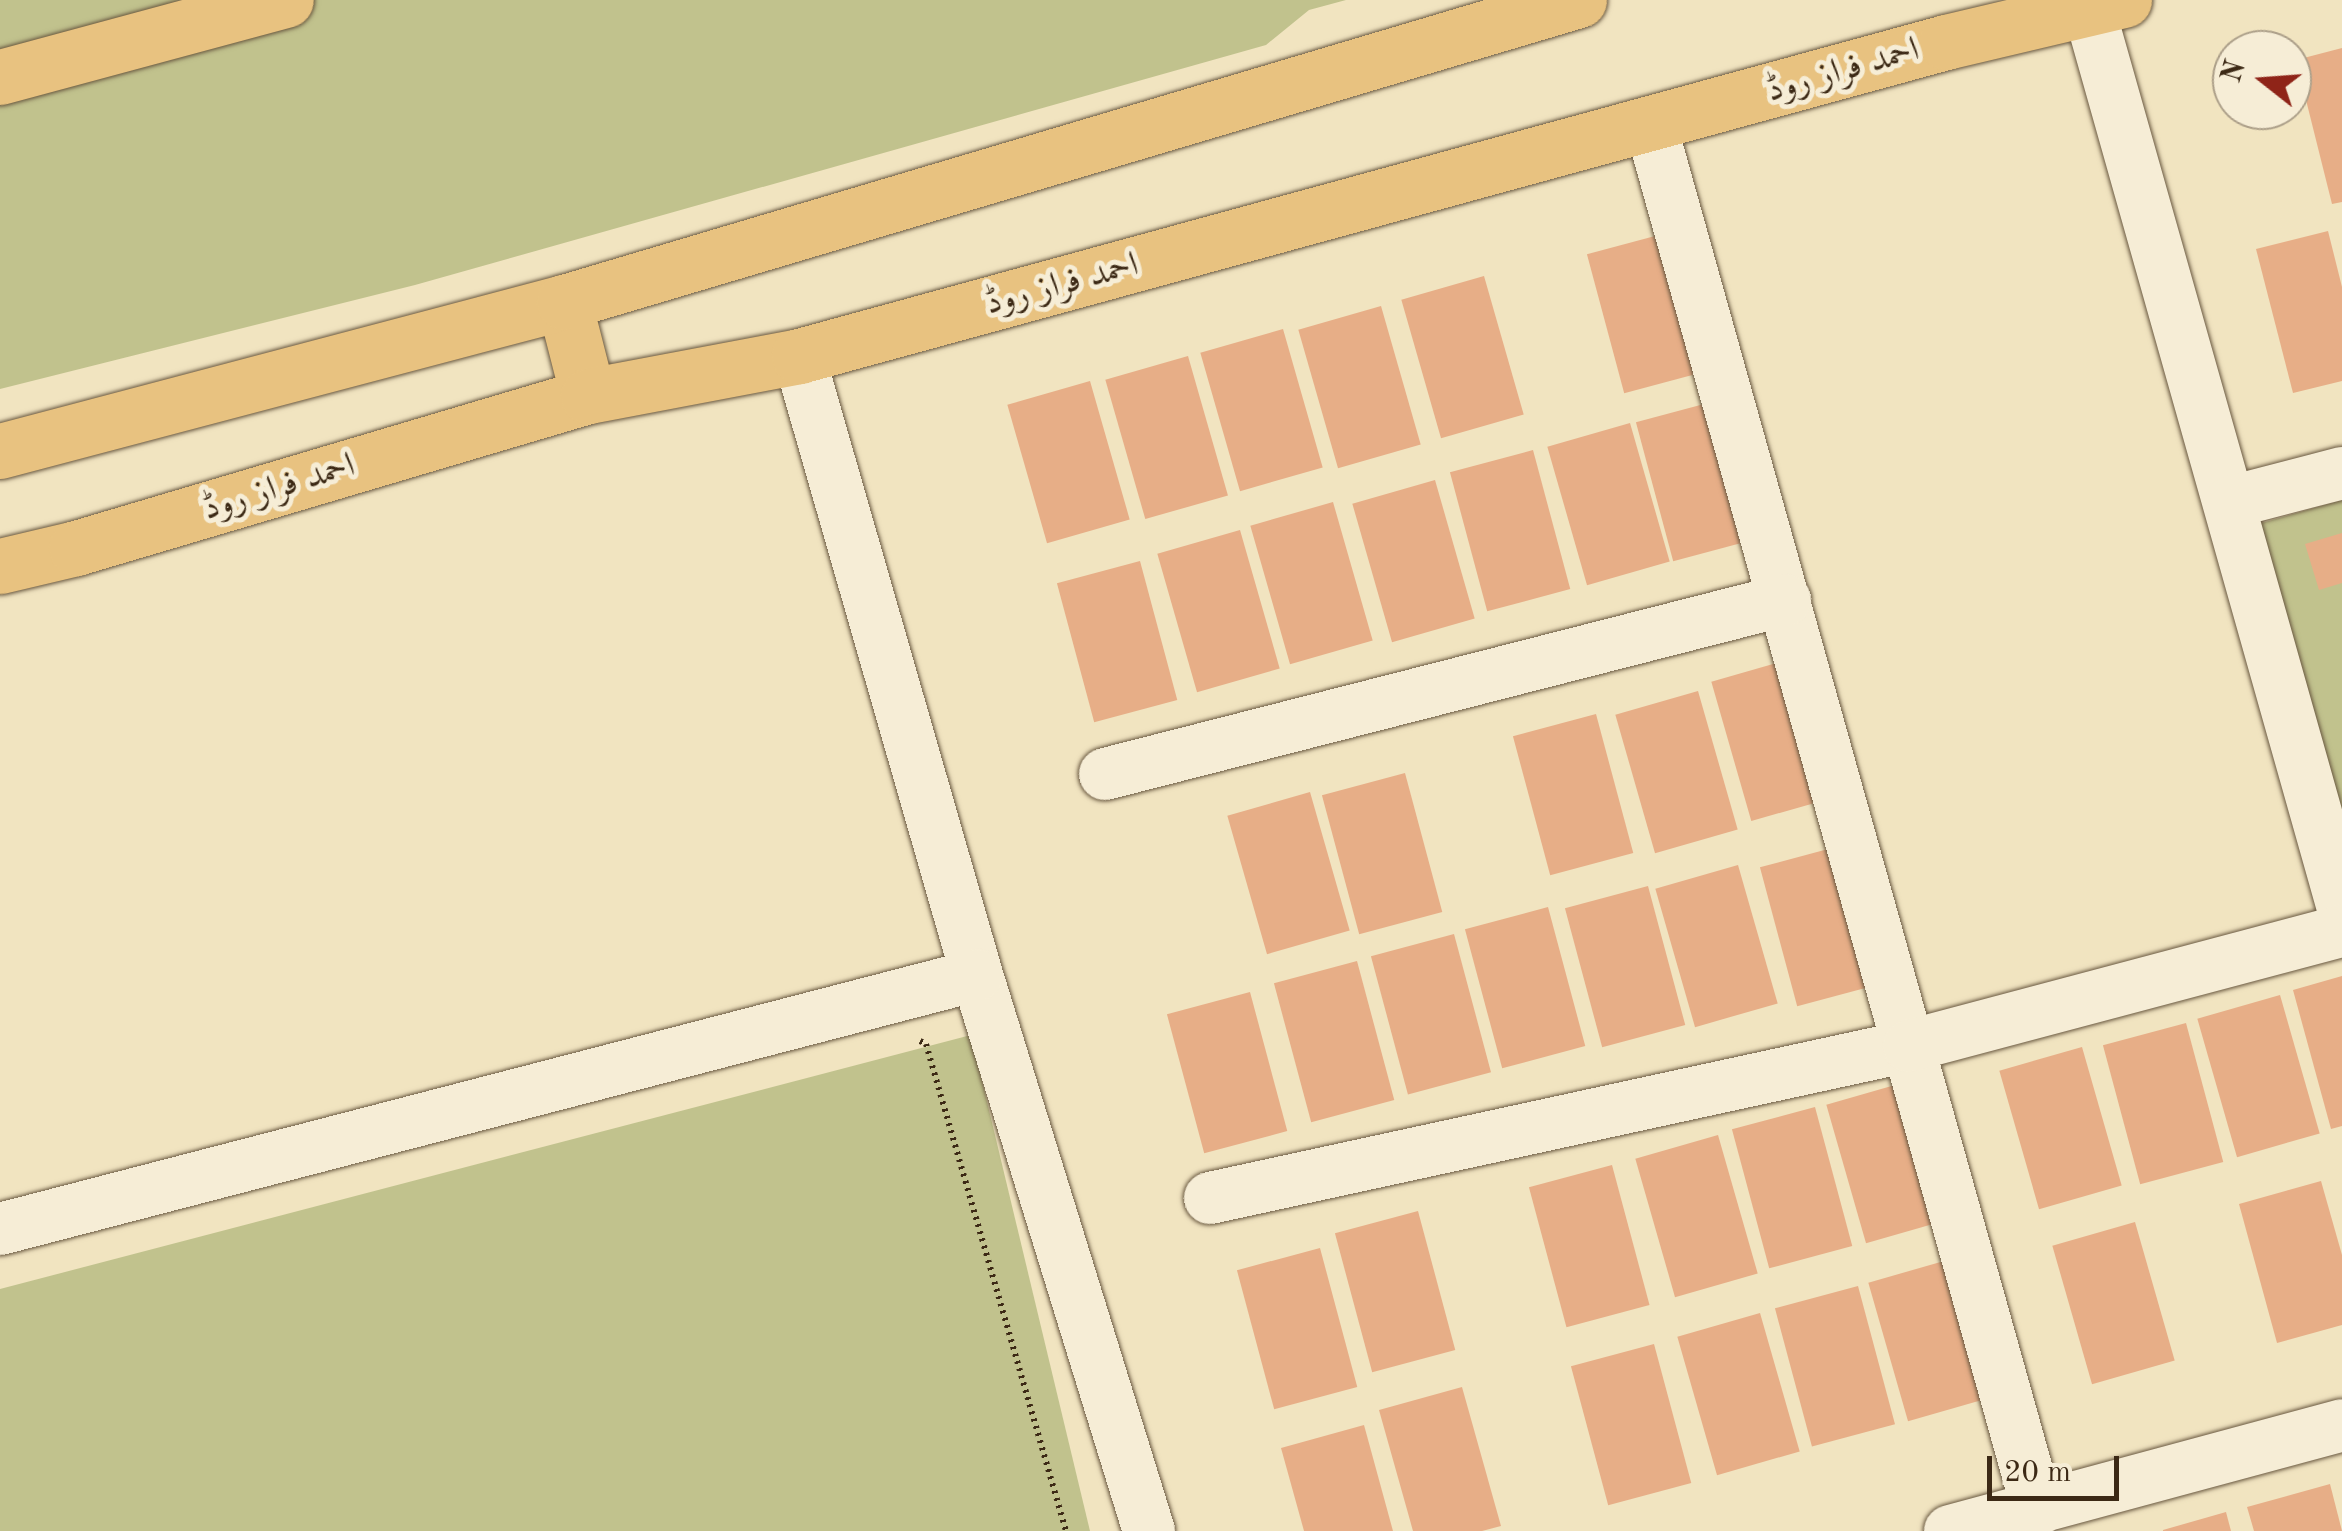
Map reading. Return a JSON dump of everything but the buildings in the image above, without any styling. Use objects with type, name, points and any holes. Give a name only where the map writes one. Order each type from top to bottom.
[{"type":"main road","points":[[0,77],[286,0]]},
{"type":"main road","points":[[0,450],[564,302],[1579,0]]},
{"type":"main road","name":"احمد فراز روڈ","points":[[0,566],[76,548],[588,396],[799,356],[1651,126],[1940,21],[2106,5]]},
{"type":"main road","points":[[564,302],[588,396]]},
{"type":"street","points":[[2106,5],[2232,502],[2342,905]]},
{"type":"street","points":[[1651,126],[2038,1510]]},
{"type":"street","points":[[799,356],[978,975],[1149,1531]]},
{"type":"street","points":[[2232,502],[2342,474]]},
{"type":"street","points":[[1106,774],[1785,600]]},
{"type":"street","points":[[1210,1198],[1909,1046],[2342,932]]},
{"type":"street","points":[[0,1229],[978,975]]},
{"type":"street","points":[[1950,1531],[2342,1425]]},
{"type":"path","points":[[912,1039],[926,1044],[1066,1531]]},
{"type":"green space","points":[[0,0],[1346,0],[1309,10],[1266,45],[415,285],[0,389]]},
{"type":"green space","points":[[2342,500],[2342,841],[2251,526]]},
{"type":"green space","points":[[971,1035],[1090,1531],[0,1531],[0,1289]]}]
